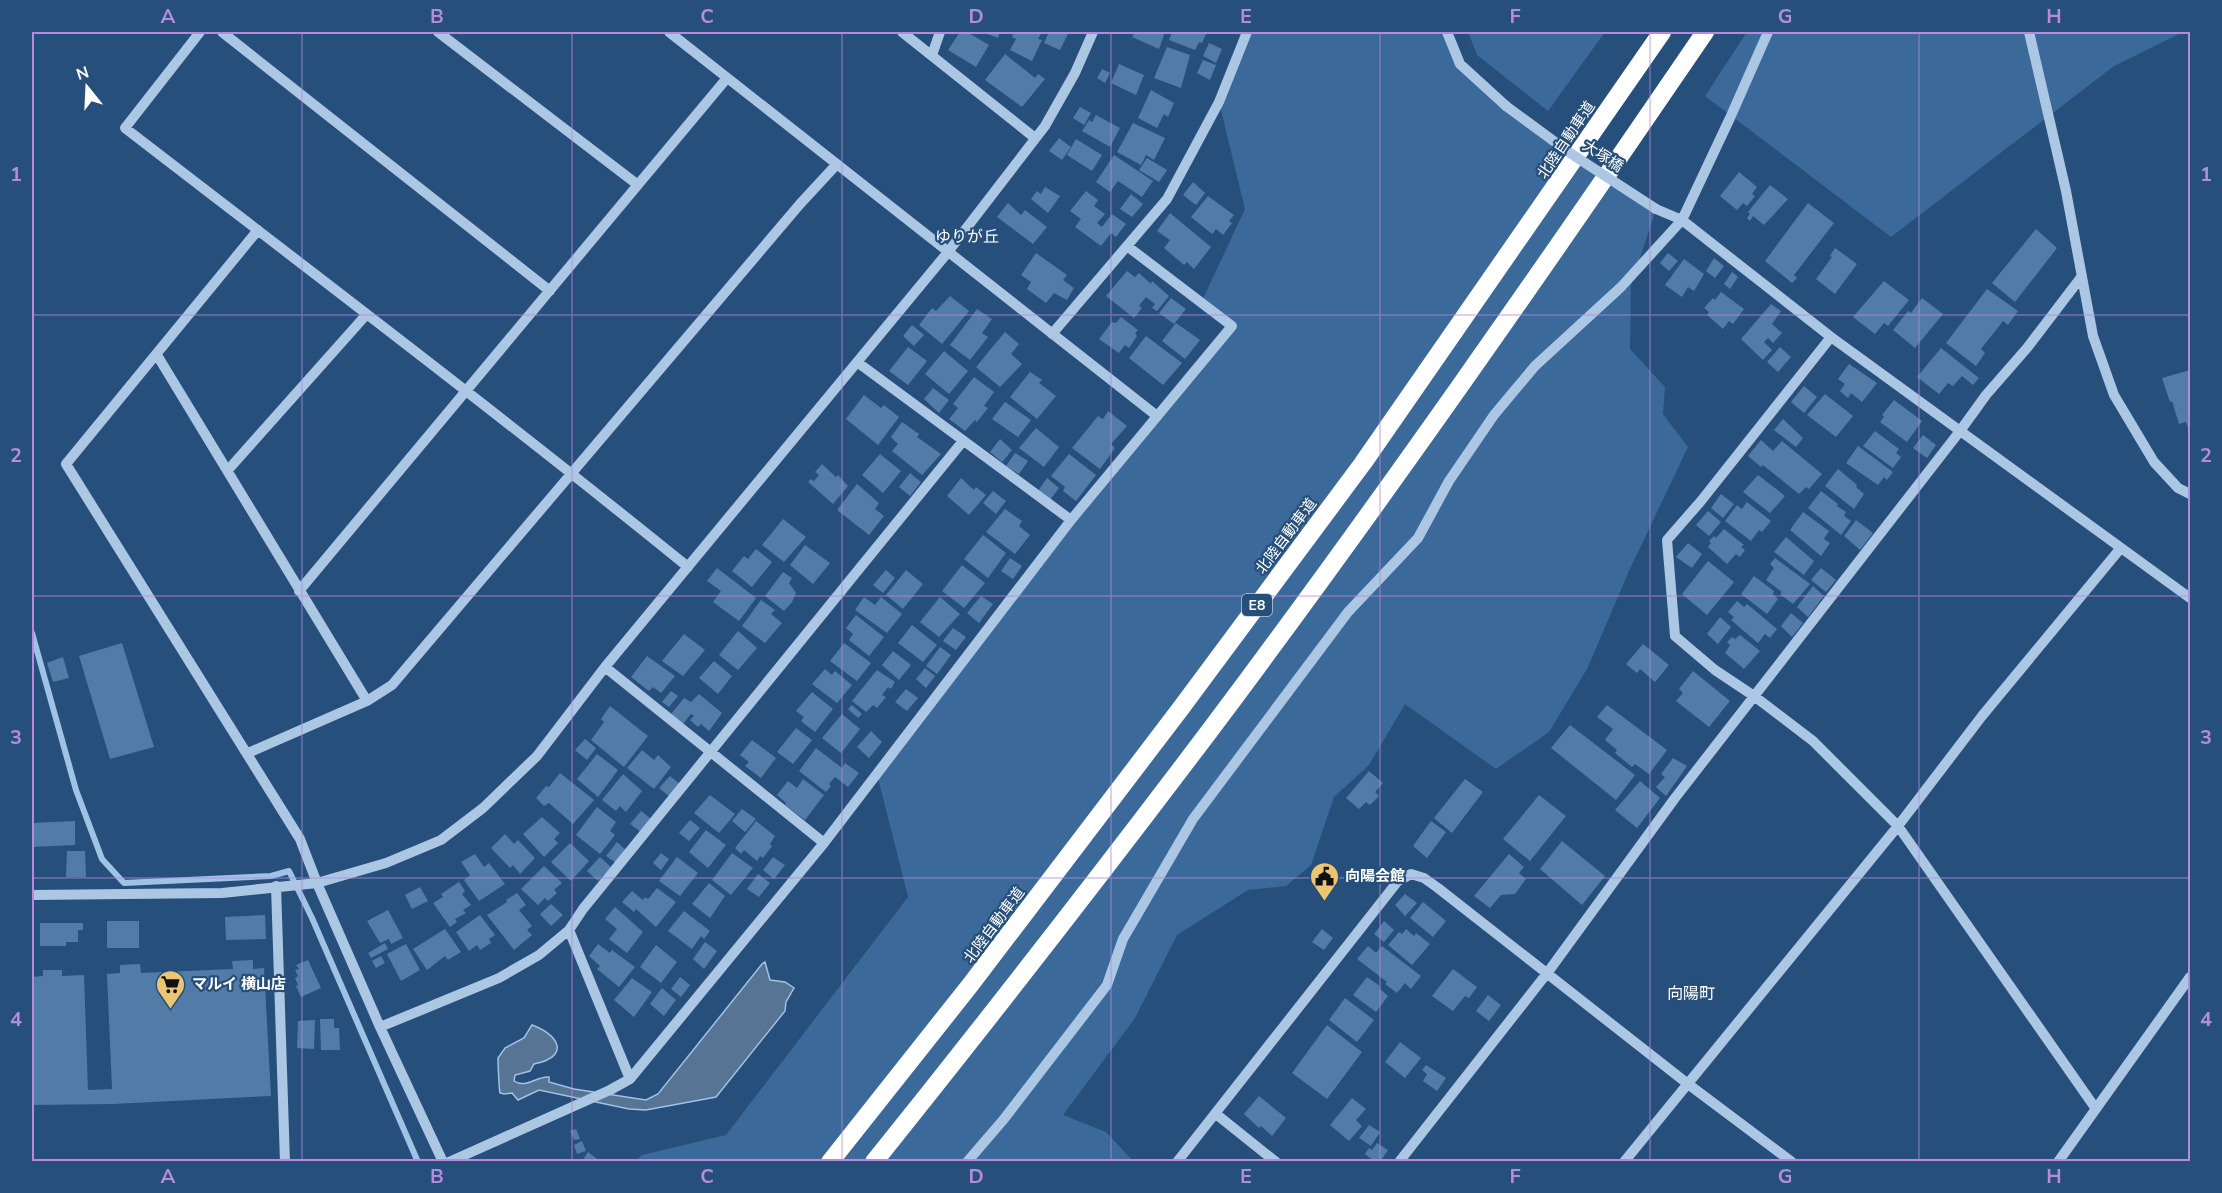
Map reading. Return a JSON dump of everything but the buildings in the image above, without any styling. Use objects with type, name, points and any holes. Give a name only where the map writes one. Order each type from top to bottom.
[{"type":"highway","name":"北陸自動車道","points":[[830,1161],[986,965],[1363,463],[1662,32]]},
{"type":"highway","name":"E8","points":[[874,1161],[998,1007],[1230,702],[1392,481],[1546,264],[1705,32]]},
{"type":"street","points":[[200,32],[125,128],[466,390],[688,567]]},
{"type":"street","points":[[222,32],[550,291]]},
{"type":"street","points":[[438,32],[638,185]]},
{"type":"street","points":[[669,32],[1157,416]]},
{"type":"street","points":[[902,32],[1035,138]]},
{"type":"street","points":[[932,55],[940,32]]},
{"type":"street","points":[[32,895],[222,893],[314,883],[386,863],[441,840],[483,808],[537,756],[605,667],[948,252],[1045,126],[1075,73],[1093,32]]},
{"type":"street","points":[[1052,334],[1167,199],[1219,102],[1247,32]]},
{"type":"street","name":"大塚橋","points":[[1447,32],[1460,64],[1506,106],[1570,153],[1656,209],[1682,220],[1832,337],[2190,598]]},
{"type":"street","points":[[967,1161],[1004,1119],[1107,985],[1123,939],[1193,819],[1348,612],[1418,538],[1449,481],[1494,415],[1535,366],[1621,287],[1682,220],[1767,32]]},
{"type":"street","points":[[2029,32],[2066,191],[2093,336],[2114,395],[2154,462],[2178,488],[2190,494]]},
{"type":"street","points":[[299,591],[727,78]]},
{"type":"street","points":[[249,753],[367,701],[392,685],[800,204],[837,164]]},
{"type":"street","points":[[258,230],[66,464],[249,753],[300,838],[314,883],[443,1161]]},
{"type":"street","points":[[449,1161],[630,1079],[824,843],[1071,520],[1232,326],[1127,246]]},
{"type":"street","points":[[1399,1161],[1548,972],[1675,798],[1986,395],[2027,348],[2082,276]]},
{"type":"street","points":[[228,470],[366,315]]},
{"type":"street","points":[[1832,337],[1667,540],[1675,636],[1715,670],[1754,696],[1813,741],[1898,826],[2096,1109]]},
{"type":"street","points":[[157,355],[367,701]]},
{"type":"street","points":[[857,362],[1071,520]]},
{"type":"street","points":[[380,1027],[499,978],[539,955],[569,930],[583,909],[963,441]]},
{"type":"street","points":[[1624,1161],[1898,826],[1982,716],[2120,549]]},
{"type":"street","points":[[605,667],[824,843]]},
{"type":"street","points":[[1177,1161],[1398,881],[1411,874],[1424,878],[1438,888],[1688,1084],[1792,1161]]},
{"type":"street","points":[[279,886],[285,1161]]},
{"type":"street","points":[[569,930],[630,1079]]},
{"type":"street","points":[[2058,1161],[2190,977]]},
{"type":"street","points":[[1216,1114],[1276,1161]]},
{"type":"shaded area","points":[[1247,32],[1447,32],[1460,64],[1506,106],[1656,209],[1631,286],[1630,349],[1665,387],[1663,414],[1688,447],[1629,571],[1587,669],[1549,732],[1496,769],[1405,704],[1369,765],[1334,797],[1311,865],[1286,886],[1248,890],[1177,935],[1135,1018],[1063,1115],[1106,1132],[1133,1161],[634,1162],[642,1155],[726,1135],[908,897],[877,774],[1071,520],[1231,326],[1201,303],[1245,209],[1219,102]]},
{"type":"shaded area","points":[[1468,32],[1605,32],[1548,111],[1477,55]]},
{"type":"shaded area","points":[[1747,32],[2183,32],[2114,66],[1891,237],[1705,96]]},
{"type":"shaded area","points":[[765,962],[770,980],[785,982],[794,988],[786,1002],[785,1011],[716,1097],[646,1110],[629,1109],[539,1090],[518,1100],[512,1093],[500,1093],[498,1058],[505,1048],[524,1038],[532,1025],[549,1034],[557,1046],[557,1051],[545,1061],[534,1064],[530,1071],[515,1075],[514,1081],[523,1084],[549,1077],[549,1082],[574,1089],[646,1100],[658,1094]]},
{"type":"waterway","points":[[32,633],[76,790],[102,859],[124,883],[271,876],[289,871],[312,918],[418,1162]]},
{"type":"place","name":"向陽会館","points":[[1324,902]]},
{"type":"place","name":"マルイ 横山店","points":[[171,1010]]},
{"type":"district","name":"ゆりが丘","points":[[967,236]]},
{"type":"district","name":"向陽町","points":[[1691,993]]}]
